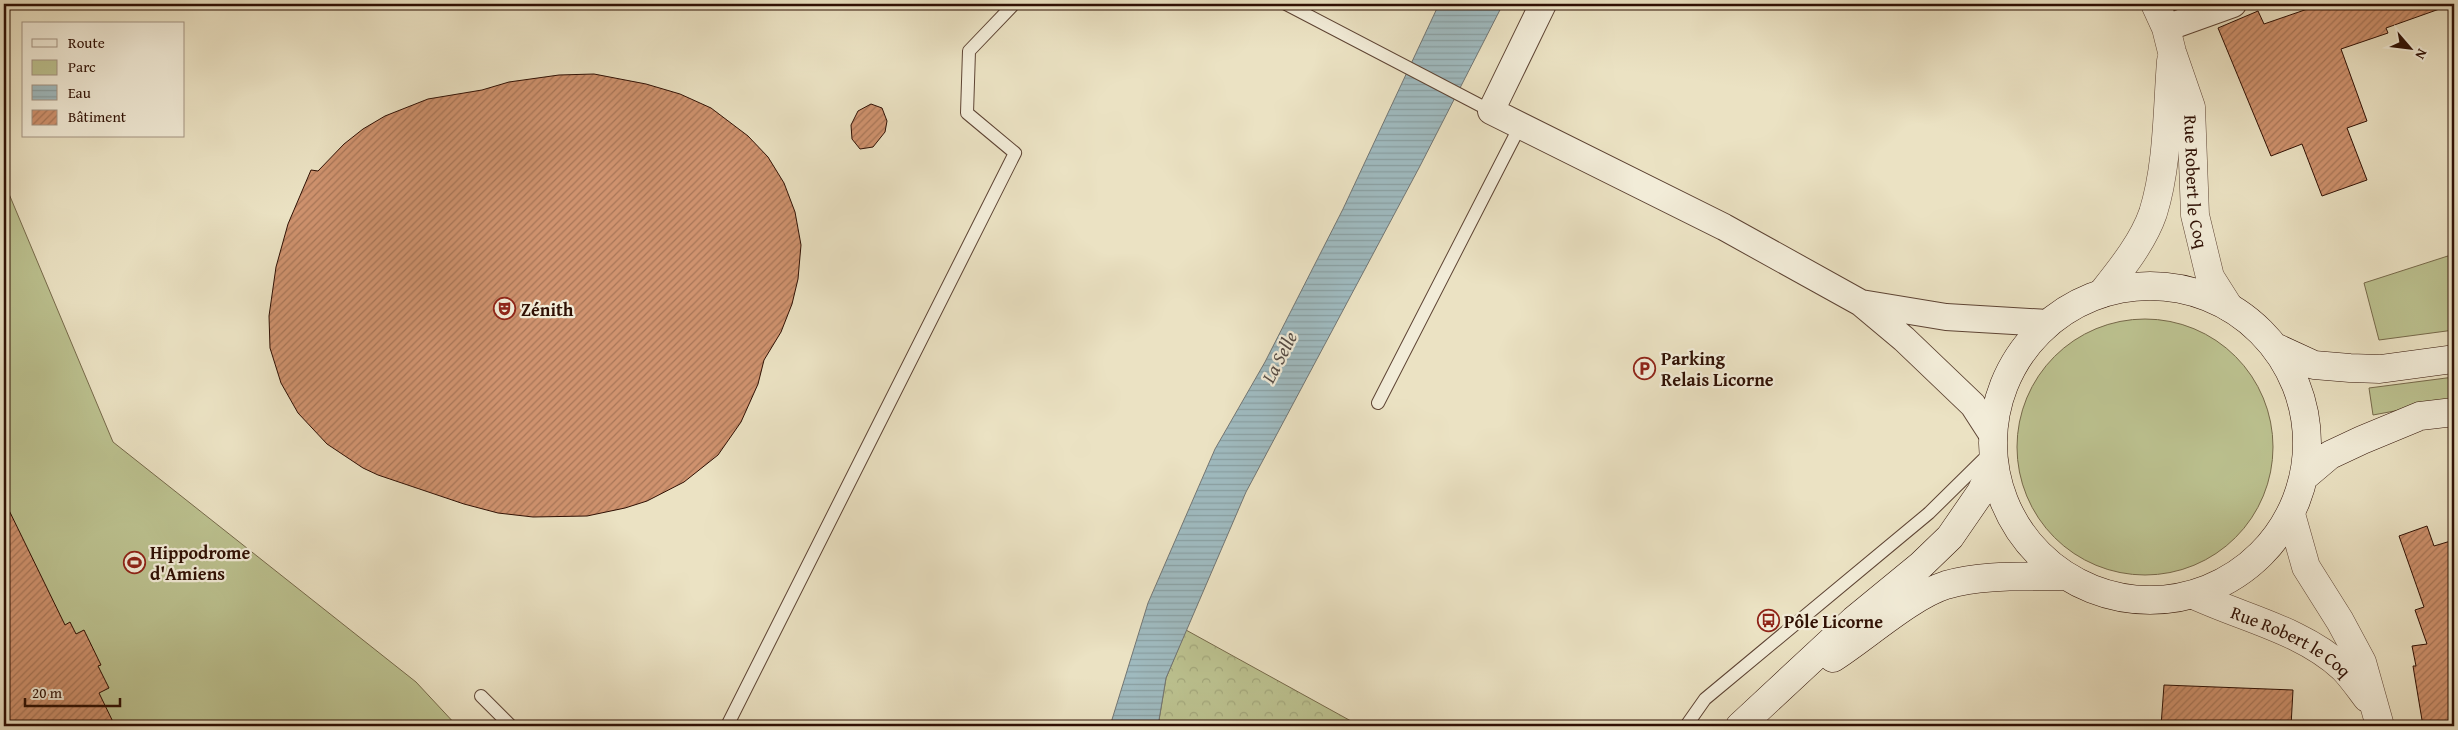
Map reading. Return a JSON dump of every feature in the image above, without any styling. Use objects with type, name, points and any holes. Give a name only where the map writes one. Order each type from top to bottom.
[{"type":"main road","name":"Rue Robert le Coq","points":[[2102,293],[2126,263],[2152,214],[2162,174],[2165,28]]},
{"type":"main road","name":"Rue Robert le Coq","points":[[2165,28],[2191,107],[2194,215],[2210,277],[2230,307]]},
{"type":"main road","points":[[1740,726],[1777,694],[1854,620],[1921,565],[1950,537],[1981,492],[1993,450],[1998,404],[2009,374],[2026,346],[2048,323],[2083,301],[2102,293],[2134,286],[2167,286],[2199,294],[2230,307],[2254,325],[2275,347],[2297,387],[2307,432],[2304,477],[2291,514],[2266,549],[2233,577],[2194,595],[2161,601],[2127,599],[2094,591],[2064,576],[2038,554],[2017,528],[2002,497],[1993,450]]},
{"type":"main road","points":[[2275,347],[2314,365],[2350,368],[2380,369],[2454,359]]},
{"type":"main road","points":[[2304,477],[2330,455],[2362,440],[2420,416],[2454,412]]},
{"type":"main road","name":"Rue Robert le Coq","points":[[2291,514],[2306,567],[2340,620],[2362,662],[2377,717]]},
{"type":"main road","points":[[1777,694],[1864,637],[1913,601],[1945,586],[1987,578],[2064,576]]},
{"type":"main road","name":"Rue Robert le Coq","points":[[2194,595],[2252,617],[2317,649],[2343,668],[2377,717]]},
{"type":"street","points":[[1543,4],[1491,111],[1724,227],[1860,303],[1904,339],[1974,405],[1993,450]]},
{"type":"street","points":[[2165,28],[2233,4]]},
{"type":"street","points":[[1860,303],[1946,317],[2048,323]]},
{"type":"lane","points":[[727,726],[1014,153],[967,113],[969,51],[1014,4]]},
{"type":"lane","points":[[1286,4],[1491,111]]},
{"type":"lane","points":[[1378,403],[1520,126]]},
{"type":"lane","points":[[1686,726],[1705,699],[1929,513],[1993,450]]},
{"type":"lane","points":[[481,696],[511,726]]},
{"type":"green space","name":"Hippodrome d'Amiens","points":[[4,182],[113,442],[416,682],[457,726],[4,726]]},
{"type":"green space","points":[[2454,254],[2454,330],[2379,340],[2364,283]]},
{"type":"green space","points":[[2132,319],[2158,319],[2182,324],[2205,334],[2236,356],[2252,376],[2268,410],[2273,434],[2273,460],[2268,484],[2252,518],[2236,538],[2216,554],[2182,570],[2158,575],[2132,575],[2108,570],[2085,560],[2054,538],[2038,518],[2022,484],[2017,460],[2017,434],[2022,410],[2032,387],[2054,356],[2074,340],[2108,324]]},
{"type":"green space","points":[[2454,377],[2454,400],[2373,415],[2369,388]]},
{"type":"green space","points":[[1186,630],[1360,726],[1158,726],[1166,678]]},
{"type":"water","name":"La Selle","points":[[1439,4],[1503,4],[1420,166],[1246,492],[1166,678],[1158,726],[1110,726],[1148,603],[1215,449],[1265,362],[1343,209]]},
{"type":"building","points":[[2322,4],[2444,4],[2445,7],[2386,28],[2388,33],[2341,49],[2367,121],[2347,128],[2367,180],[2322,196],[2302,144],[2271,156],[2218,28],[2258,11],[2264,24]]},
{"type":"building","points":[[594,74],[646,84],[680,94],[711,108],[748,136],[768,157],[784,183],[795,212],[801,245],[798,279],[792,304],[781,332],[764,360],[758,384],[741,422],[718,455],[684,482],[647,501],[587,516],[533,517],[498,513],[464,504],[378,475],[363,468],[327,444],[298,413],[281,383],[270,348],[269,316],[276,267],[288,224],[311,170],[318,171],[344,144],[363,129],[385,116],[428,99],[482,90],[509,82],[559,75]]},
{"type":"building","points":[[871,104],[882,108],[887,121],[885,132],[873,147],[860,149],[852,139],[851,125],[858,111]]},
{"type":"building","points":[[4,500],[65,625],[70,622],[76,634],[84,630],[101,665],[98,666],[109,688],[99,693],[115,726],[4,726]]},
{"type":"building","points":[[2427,526],[2434,546],[2454,540],[2454,726],[2423,726],[2413,666],[2416,666],[2412,646],[2427,644],[2415,610],[2424,607],[2399,536]]},
{"type":"building","points":[[2164,685],[2293,690],[2291,726],[2161,726]]},
{"type":"place","name":"Zénith","points":[[505,309]]},
{"type":"place","name":"Parking Relais Licorne","points":[[1645,368]]},
{"type":"place","name":"Hippodrome d'Amiens","points":[[134,562]]},
{"type":"place","name":"Pôle Licorne","points":[[1768,621]]}]
